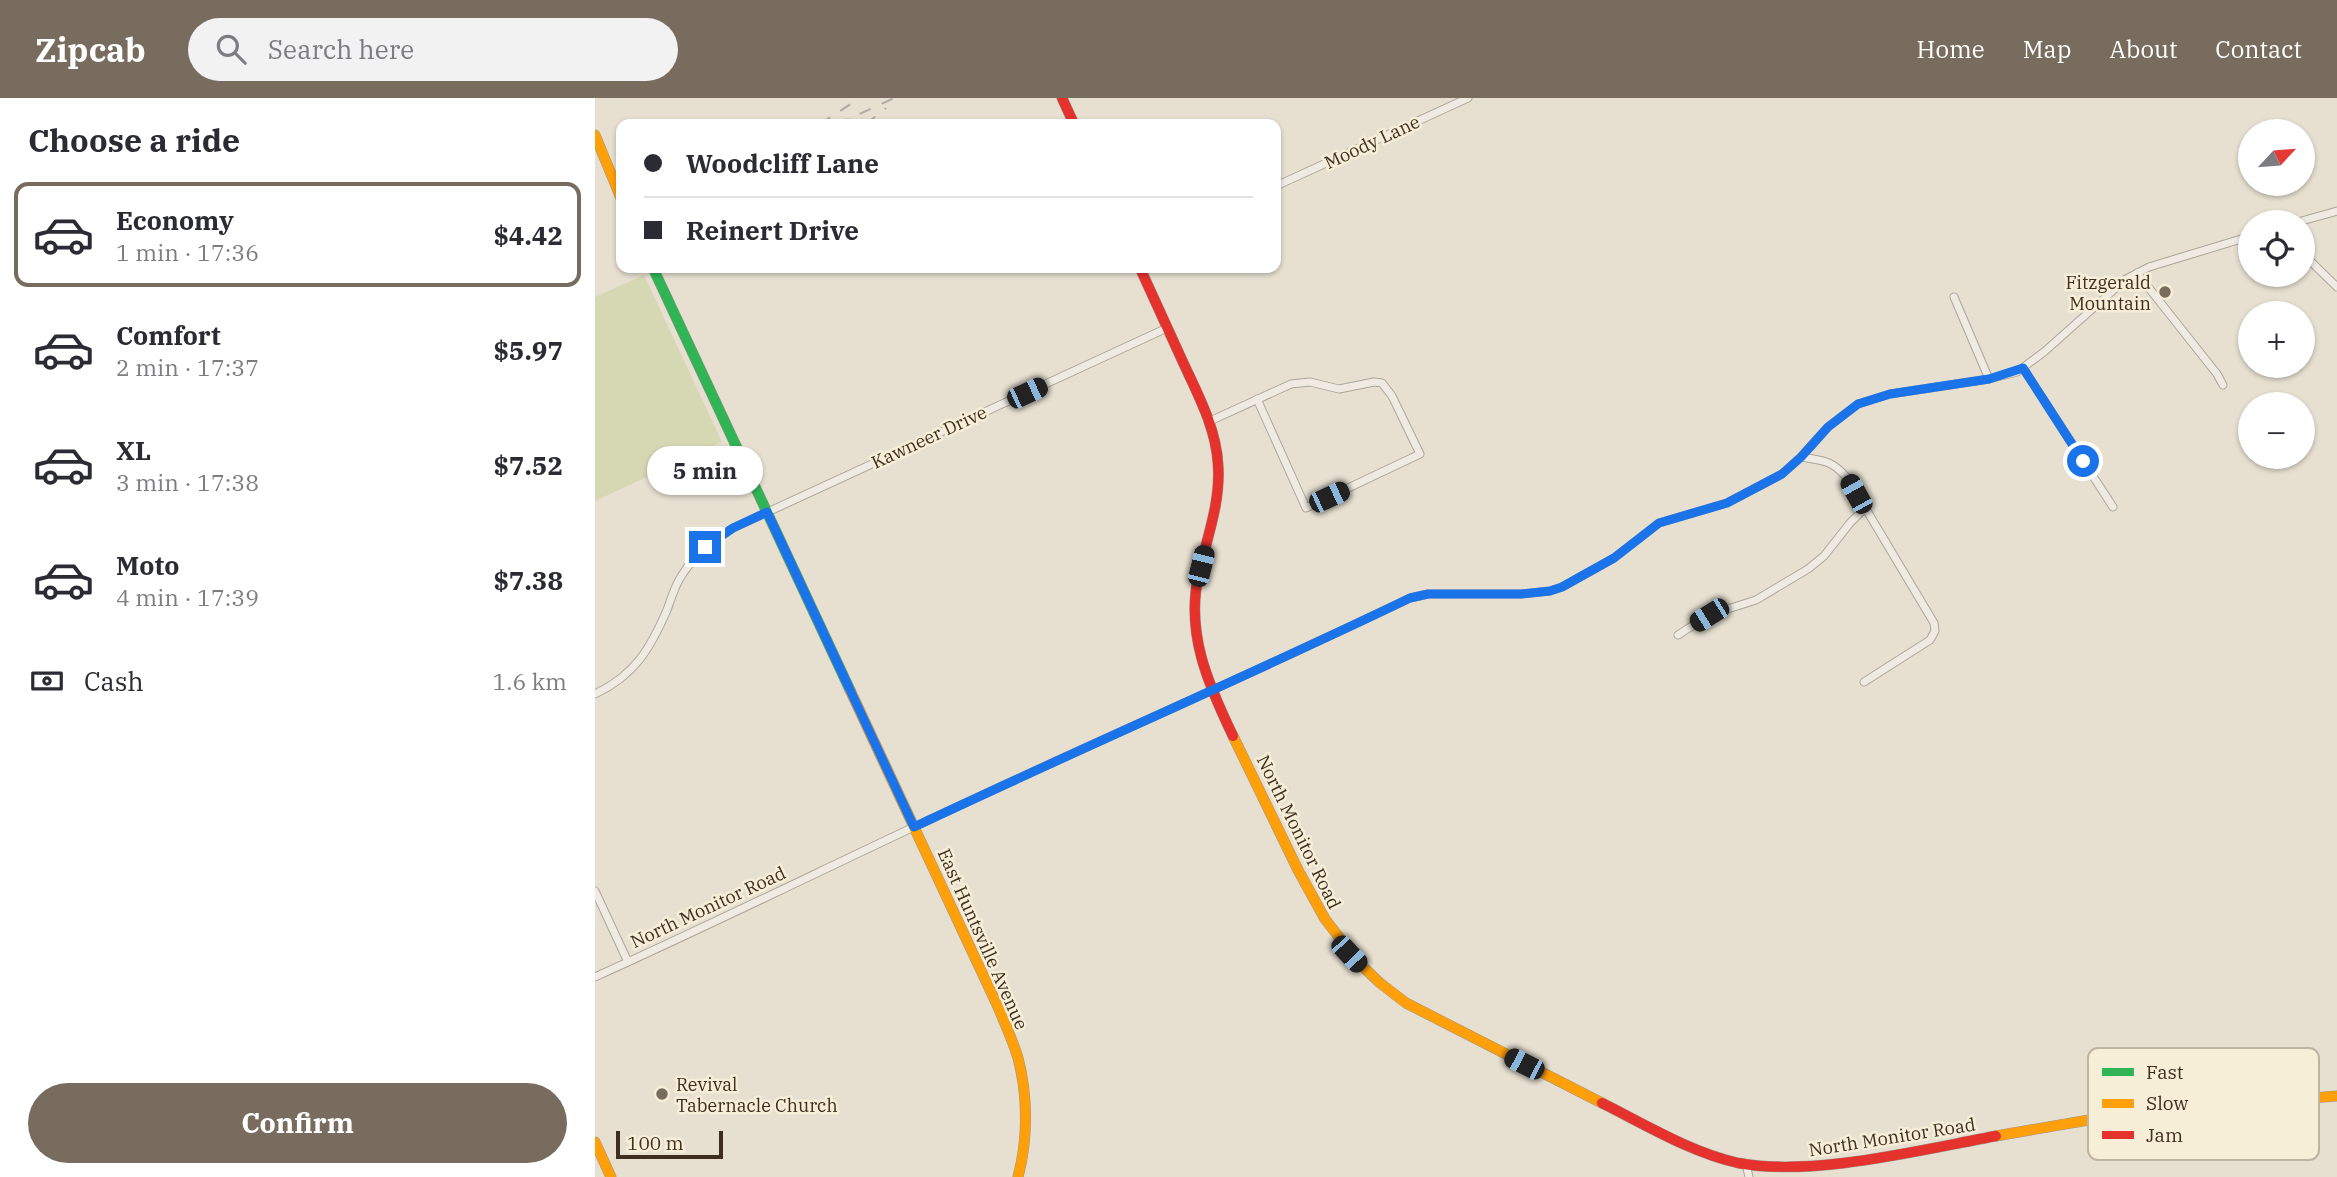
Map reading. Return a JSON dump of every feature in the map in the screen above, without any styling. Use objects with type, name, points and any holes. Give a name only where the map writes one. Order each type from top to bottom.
[{"type":"street","points":[[1062,98],[1072,119]]},
{"type":"street","name":"Moody Lane","points":[[1281,184],[1468,98]]},
{"type":"street","points":[[595,135],[616,186]]},
{"type":"street","points":[[2315,217],[2337,211]]},
{"type":"street","points":[[1142,273],[1210,421],[1215,439],[1219,476],[1216,503],[1193,606],[1198,653],[1211,690],[1273,664],[1410,598],[1428,594],[1538,593],[1562,587],[1614,558],[1659,523],[1727,503],[1782,474],[1844,413],[1867,400],[1989,379],[2023,368],[2126,279],[2238,240]]},
{"type":"street","points":[[2315,266],[2337,287]]},
{"type":"street","name":"East Huntsville Avenue","points":[[655,273],[998,1007],[1019,1058],[1025,1105],[1025,1149],[1018,1177]]},
{"type":"street","points":[[2137,273],[2223,385]]},
{"type":"street","points":[[1954,297],[1989,379]]},
{"type":"street","name":"Kawneer Drive","points":[[595,694],[617,683],[637,663],[655,637],[681,576],[705,547],[733,528],[1167,328]]},
{"type":"street","points":[[2023,368],[2113,507]]},
{"type":"street","points":[[1210,421],[1257,399],[1291,384],[1301,382],[1339,389],[1382,383],[1392,396],[1419,454],[1306,508],[1257,399]]},
{"type":"street","points":[[1801,457],[1830,462],[1848,479],[1930,614],[1935,631],[1924,645],[1864,682]]},
{"type":"street","points":[[1678,635],[1709,615],[1756,600],[1808,569],[1825,556],[1864,509]]},
{"type":"street","name":"North Monitor Road","points":[[595,977],[1211,690],[1318,909],[1349,954],[1368,974],[1406,1003],[1679,1142],[1715,1156],[1747,1164],[1808,1168],[1839,1165],[2088,1120]]},
{"type":"street","points":[[595,891],[628,962]]},
{"type":"street","name":"North Monitor Road","points":[[2319,1098],[2337,1096]]},
{"type":"street","points":[[595,1142],[611,1177]]},
{"type":"street","points":[[1747,1164],[1749,1177]]},
{"type":"green space","points":[[644,275],[722,442],[595,501],[595,297]]},
{"type":"railway","points":[[828,119],[860,98]]},
{"type":"railway","points":[[849,119],[894,98]]},
{"type":"railway","points":[[872,119],[886,108]]},
{"type":"traffic: fast","points":[[655,273],[850,690]]},
{"type":"traffic: slow","points":[[595,135],[616,186]]},
{"type":"traffic: slow","points":[[850,690],[998,1007],[1016,1052],[1024,1087],[1025,1118],[1024,1148],[1018,1177]]},
{"type":"traffic: slow","points":[[1233,736],[1298,870],[1325,919],[1359,963],[1406,1003],[1602,1103]]},
{"type":"traffic: slow","points":[[2319,1097],[2337,1096]]},
{"type":"traffic: slow","points":[[1996,1136],[2088,1120]]},
{"type":"traffic: slow","points":[[595,1142],[611,1177]]},
{"type":"traffic: jam","points":[[1062,98],[1072,119]]},
{"type":"traffic: jam","points":[[1142,273],[1205,410],[1214,437],[1218,464],[1217,492],[1195,595],[1195,616],[1201,657],[1233,736]]},
{"type":"traffic: jam","points":[[1602,1103],[1703,1152],[1738,1163],[1767,1166],[1799,1167],[1866,1160],[1996,1136]]},
{"type":"place","name":"Fitzgerald Mountain","points":[[2165,292]]},
{"type":"place","name":"Revival Tabernacle Church","points":[[662,1094]]},
{"type":"route","points":[[705,547],[733,528],[767,512],[914,827],[1273,664],[1410,598],[1453,593],[1538,593],[1562,587],[1614,558],[1659,523],[1727,503],[1782,474],[1844,413],[1867,400],[1989,379],[2023,368],[2083,461]]}]
